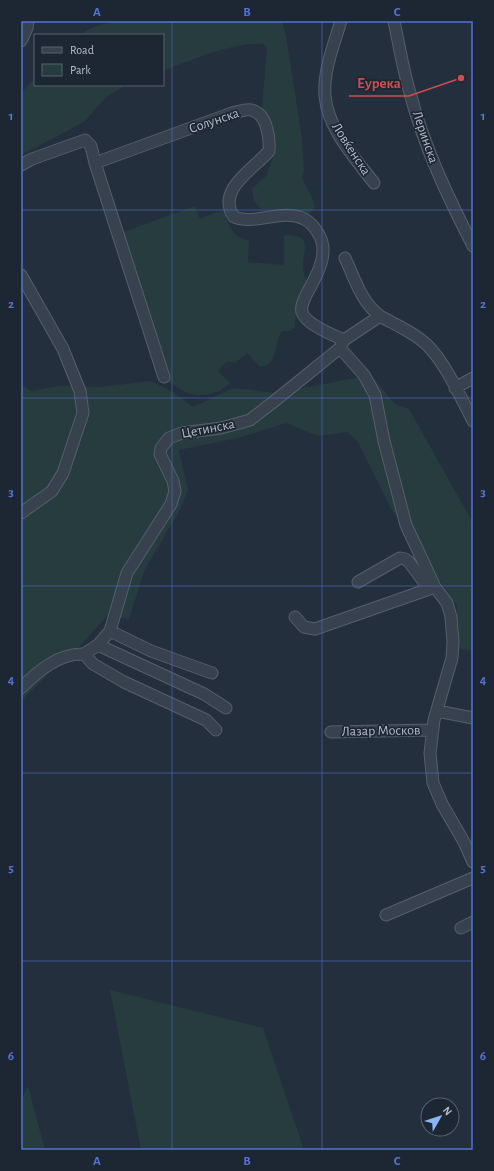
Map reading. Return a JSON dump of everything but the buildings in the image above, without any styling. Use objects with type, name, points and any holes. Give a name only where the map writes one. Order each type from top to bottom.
[{"type":"street","points":[[21,41],[28,28],[28,21]]},
{"type":"street","name":"Ловќенска","points":[[341,21],[329,61],[326,78],[325,95],[327,108],[343,141],[374,183]]},
{"type":"street","name":"Леринска","points":[[394,21],[410,94],[420,127],[436,169],[473,246]]},
{"type":"street","name":"Солунска","points":[[95,163],[232,113],[253,110],[258,114],[268,131],[270,141],[269,150],[242,177],[230,195],[229,204],[231,212],[234,217],[239,219],[284,215],[296,216],[306,220],[313,226],[321,237],[323,248],[322,258],[319,271],[303,302],[301,311],[303,316],[309,322],[330,334],[342,344]]},
{"type":"street","points":[[21,165],[32,159],[85,140],[91,146],[95,163],[164,377]]},
{"type":"street","points":[[345,258],[365,301],[374,312],[400,327],[429,347],[442,365],[473,421]]},
{"type":"street","points":[[21,275],[63,349],[80,391],[83,413],[63,473],[52,491],[21,513]]},
{"type":"street","points":[[374,312],[342,344],[364,375],[374,395],[384,441],[406,525],[432,588]]},
{"type":"street","name":"Цетинска","points":[[21,688],[32,677],[55,661],[75,654],[84,654],[98,645],[110,631],[127,574],[171,504],[175,491],[173,481],[160,454],[161,448],[169,438],[182,433],[221,428],[250,420],[342,344]]},
{"type":"street","points":[[455,388],[473,378]]},
{"type":"street","points":[[358,582],[400,558],[405,559],[447,603],[451,618],[453,642],[452,658],[436,711],[432,730],[430,753],[433,783],[442,804],[464,842],[473,862]]},
{"type":"street","points":[[295,617],[304,627],[315,629],[432,588]]},
{"type":"street","points":[[110,631],[151,651],[212,672]]},
{"type":"street","points":[[98,645],[204,694],[226,708]]},
{"type":"street","points":[[84,654],[93,664],[124,682],[206,720],[216,730]]},
{"type":"street","points":[[436,711],[473,718]]},
{"type":"street","name":"Лазар Москов","points":[[331,732],[432,730]]},
{"type":"street","points":[[386,915],[473,878]]},
{"type":"street","points":[[462,928],[473,922]]},
{"type":"green space","points":[[121,21],[282,21],[286,36],[302,138],[304,171],[302,178],[312,197],[315,207],[311,212],[304,216],[289,210],[261,209],[254,201],[252,189],[266,176],[276,149],[262,107],[267,49],[264,44],[252,44],[226,48],[164,71],[164,34],[82,34],[105,24]]},
{"type":"green space","points":[[34,79],[34,86],[124,86],[106,97],[84,122],[21,155],[21,93]]},
{"type":"green space","points":[[195,206],[200,219],[217,212],[225,211],[227,221],[235,234],[249,240],[248,262],[284,265],[284,235],[300,237],[305,244],[303,272],[307,283],[298,305],[295,327],[291,331],[282,331],[271,362],[266,365],[260,367],[247,353],[235,363],[227,361],[218,371],[230,383],[220,391],[205,395],[187,393],[165,380],[118,234]]},
{"type":"green space","points":[[371,375],[395,404],[409,409],[473,523],[473,651],[460,649],[456,642],[457,606],[391,509],[358,442],[347,432],[318,436],[286,423],[238,438],[179,450],[188,490],[180,510],[145,569],[129,619],[107,616],[80,646],[57,665],[21,701],[21,384],[31,391],[60,386],[100,387],[151,381],[173,392],[193,407],[233,388],[277,393]]},
{"type":"green space","points":[[110,990],[263,1028],[304,1150],[141,1150]]},
{"type":"green space","points":[[28,1086],[45,1150],[21,1150],[21,1100]]},
{"type":"place","name":"Еурека","points":[[461,78]]}]
